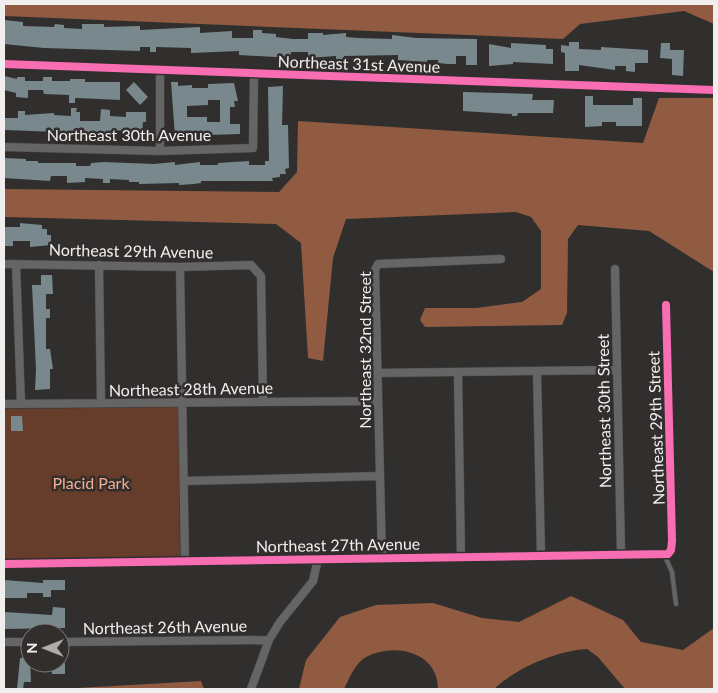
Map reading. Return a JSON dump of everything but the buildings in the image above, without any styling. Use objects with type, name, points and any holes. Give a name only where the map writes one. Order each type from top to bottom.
[{"type":"street","name":"Northeast 31st Avenue","points":[[4,64],[714,90]]},
{"type":"street","points":[[160,69],[160,150]]},
{"type":"street","name":"Northeast 30th Avenue","points":[[4,147],[160,150],[253,148],[254,74]]},
{"type":"street","name":"Northeast 32nd Street","points":[[382,558],[375,270],[378,264],[500,259]]},
{"type":"street","name":"Northeast 29th Avenue","points":[[4,264],[180,267],[251,266],[256,269],[260,276],[263,402]]},
{"type":"street","points":[[16,264],[21,404]]},
{"type":"street","points":[[99,266],[101,403]]},
{"type":"street","points":[[180,267],[185,561]]},
{"type":"street","name":"Northeast 30th Street","points":[[615,269],[621,553]]},
{"type":"street","name":"Northeast 29th Street","points":[[666,305],[667,552]]},
{"type":"street","points":[[377,374],[617,370]]},
{"type":"street","points":[[537,372],[541,556]]},
{"type":"street","points":[[458,374],[461,558]]},
{"type":"street","name":"Northeast 28th Avenue","points":[[4,404],[378,400]]},
{"type":"street","points":[[184,481],[379,476]]},
{"type":"street","name":"Northeast 27th Avenue","points":[[4,564],[461,558],[667,552]]},
{"type":"street","points":[[251,689],[270,640],[280,622],[314,581],[318,559]]},
{"type":"street","name":"Northeast 26th Avenue","points":[[70,642],[270,640]]},
{"type":"street","points":[[4,651],[4,642],[20,642]]},
{"type":"lane","points":[[667,552],[672,572],[676,604]]},
{"type":"green space","name":"Placid Park","points":[[178,407],[180,557],[4,559],[4,409]]},
{"type":"shaded area","points":[[4,4],[714,4],[714,24],[684,11],[580,24],[563,39],[4,16]]},
{"type":"shaded area","points":[[659,98],[714,98],[714,272],[649,231],[578,225],[568,239],[567,313],[562,325],[425,327],[420,320],[425,308],[476,308],[522,302],[541,289],[541,231],[531,217],[516,212],[346,219],[333,258],[323,361],[308,358],[301,243],[276,224],[4,217],[4,189],[279,192],[297,172],[298,121],[643,143]]},
{"type":"shaded area","points":[[571,596],[623,620],[641,642],[683,650],[714,628],[714,689],[625,689],[598,657],[587,649],[562,653],[537,662],[514,674],[494,689],[438,689],[436,676],[431,666],[423,659],[402,651],[389,650],[362,660],[353,671],[344,689],[299,689],[306,660],[340,617],[376,605],[433,603],[482,618],[519,622]]},
{"type":"shaded area","points":[[201,681],[204,689],[60,689]]},
{"type":"cycle path","points":[[4,64],[714,90]]},
{"type":"cycle path","points":[[4,564],[668,554],[671,550],[672,541],[666,305]]}]
